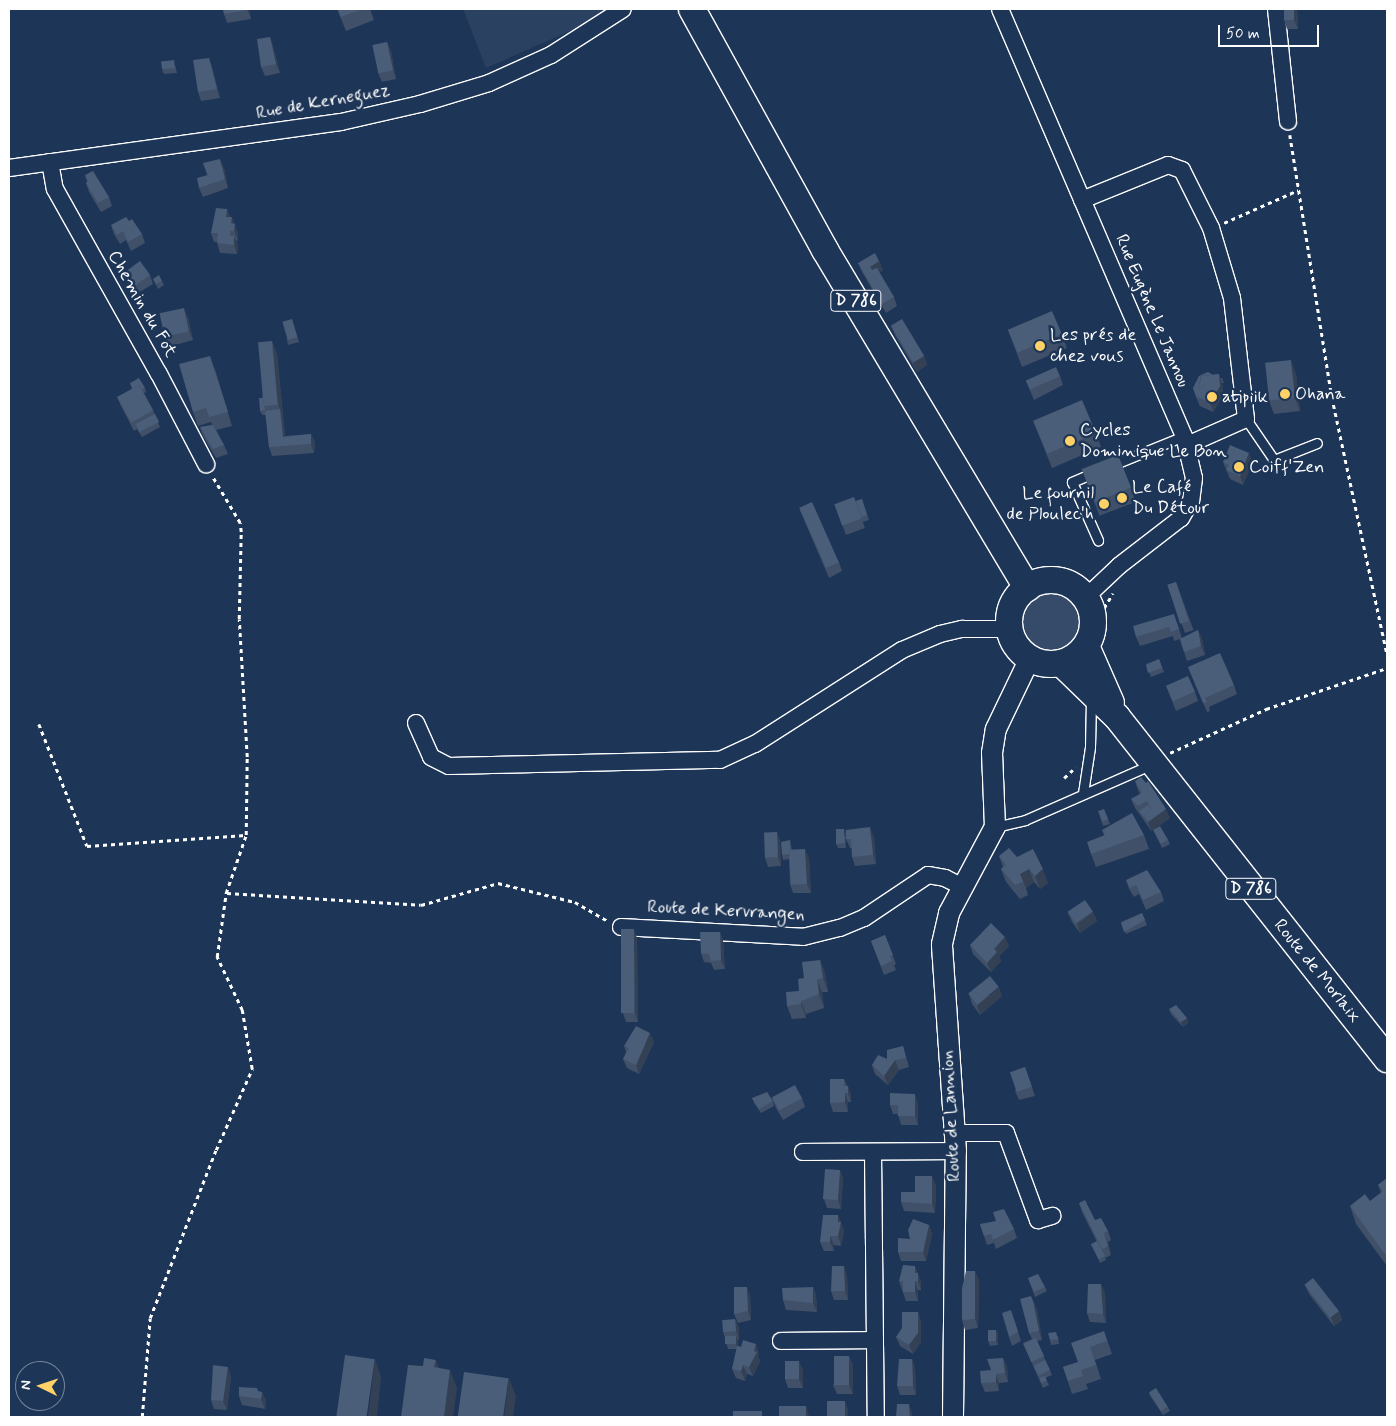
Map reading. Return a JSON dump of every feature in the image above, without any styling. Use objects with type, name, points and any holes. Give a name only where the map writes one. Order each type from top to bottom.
[{"type":"main road","name":"D 786","points":[[692,9],[825,250],[1027,588]]},
{"type":"main road","points":[[1058,581],[1073,587],[1085,598],[1093,622],[1093,642],[1075,657],[1061,663],[1045,664],[1030,658],[1020,651],[1010,629],[1010,614],[1016,600],[1027,588],[1042,582],[1058,581]]},
{"type":"main road","name":"Route de Morlaix","points":[[1093,642],[1117,717],[1146,766],[1387,1059]]},
{"type":"main road","name":"Route de Morlaix","points":[[1061,663],[1117,717]]},
{"type":"street","name":"Rue de Kerneguez","points":[[9,168],[341,122],[420,104],[489,84],[551,56],[622,9]]},
{"type":"street","name":"Rue Eugène Le Jannou","points":[[1000,9],[1186,441],[1194,478],[1191,501],[1180,518],[1119,566],[1085,598]]},
{"type":"street","points":[[1276,9],[1288,121]]},
{"type":"street","name":"Chemin du Fot","points":[[50,162],[55,189],[159,374],[206,464]]},
{"type":"street","points":[[1082,200],[1168,165],[1182,170],[1211,228],[1232,298],[1246,419],[1186,441]]},
{"type":"street","points":[[416,723],[431,757],[449,766],[720,760],[755,744],[902,650],[940,634],[962,629],[1010,629]]},
{"type":"street","points":[[995,828],[992,753],[996,729],[1030,658]]},
{"type":"street","name":"Route de Lannion","points":[[953,1417],[955,1142],[942,944],[949,913],[961,886],[995,828]]},
{"type":"street","name":"Route de Kervrangen","points":[[621,926],[803,937],[840,928],[864,918],[928,875],[945,878],[961,886]]},
{"type":"street","points":[[803,1152],[873,1152],[955,1142],[1006,1133],[1038,1220],[1052,1216]]},
{"type":"street","points":[[873,1152],[876,1417]]},
{"type":"street","points":[[781,1341],[875,1340]]},
{"type":"lane","points":[[1246,419],[1274,460],[1317,443]]},
{"type":"lane","points":[[1098,540],[1072,482],[1186,441]]},
{"type":"lane","points":[[1083,793],[1091,737],[1092,708],[1089,688]]},
{"type":"lane","points":[[995,828],[1026,820],[1146,766]]},
{"type":"path","points":[[1288,121],[1332,397],[1387,653]]},
{"type":"path","points":[[1211,228],[1298,190]]},
{"type":"path","points":[[142,1417],[150,1318],[216,1150],[252,1069],[242,1010],[217,957],[226,892],[246,836],[247,757],[239,619],[241,532],[240,523],[206,464]]},
{"type":"path","points":[[1093,642],[1104,608],[1118,585]]},
{"type":"path","points":[[1146,766],[1266,709],[1387,668]]},
{"type":"path","points":[[39,724],[87,846],[246,836]]},
{"type":"path","points":[[1064,778],[1078,765]]},
{"type":"path","points":[[226,892],[421,905],[498,883],[575,902],[621,926]]},
{"type":"shaded area","points":[[463,9],[608,9],[600,18],[486,68]]},
{"type":"shaded area","points":[[1059,586],[1071,592],[1080,601],[1086,613],[1084,633],[1076,644],[1059,654],[1045,654],[1028,644],[1020,633],[1018,613],[1028,596],[1039,588]]},
{"type":"building","points":[[223,9],[247,9],[247,10],[224,14]]},
{"type":"building","points":[[338,9],[362,9],[341,17]]},
{"type":"building","points":[[1284,9],[1294,9],[1294,20],[1284,20]]},
{"type":"building","points":[[270,37],[276,64],[261,67],[257,39]]},
{"type":"building","points":[[387,42],[393,70],[378,73],[372,45]]},
{"type":"building","points":[[209,58],[217,89],[198,92],[193,60]]},
{"type":"building","points":[[174,60],[175,68],[162,70],[161,62]]},
{"type":"building","points":[[220,159],[225,179],[199,188],[197,178],[208,175],[203,163]]},
{"type":"building","points":[[93,171],[109,197],[98,203],[86,183],[88,181],[85,175]]},
{"type":"building","points":[[216,208],[227,209],[226,217],[232,217],[231,223],[235,224],[234,231],[230,231],[230,236],[234,236],[234,245],[217,243],[218,233],[211,233]]},
{"type":"building","points":[[126,217],[129,221],[132,219],[142,234],[128,242],[123,231],[117,235],[111,225]]},
{"type":"building","points":[[875,253],[879,261],[870,267],[872,270],[877,268],[894,297],[882,304],[858,263]]},
{"type":"building","points":[[140,261],[150,275],[135,286],[125,272]]},
{"type":"building","points":[[159,275],[162,281],[156,284],[153,279]]},
{"type":"building","points":[[184,308],[189,331],[165,337],[160,313]]},
{"type":"building","points":[[1052,311],[1062,334],[1018,353],[1008,330]]},
{"type":"building","points":[[292,319],[297,337],[288,340],[282,322]]},
{"type":"building","points":[[902,319],[924,356],[913,363],[891,326]]},
{"type":"building","points":[[272,341],[278,405],[264,406],[258,342]]},
{"type":"building","points":[[210,356],[228,412],[209,417],[206,408],[193,412],[179,364]]},
{"type":"building","points":[[1291,360],[1295,398],[1269,401],[1265,363]]},
{"type":"building","points":[[1056,367],[1060,376],[1030,390],[1026,380]]},
{"type":"building","points":[[1208,372],[1213,375],[1201,376],[1197,397],[1198,402],[1193,388],[1199,376]]},
{"type":"building","points":[[1219,374],[1220,386],[1210,403],[1197,397],[1201,376]]},
{"type":"building","points":[[139,378],[145,388],[142,389],[139,385],[133,389],[130,383]]},
{"type":"building","points":[[139,385],[153,410],[131,422],[117,397]]},
{"type":"building","points":[[259,398],[263,398],[265,410],[260,411]]},
{"type":"building","points":[[1082,400],[1096,433],[1047,454],[1033,421]]},
{"type":"building","points":[[280,409],[283,437],[311,434],[311,444],[269,447],[265,411]]},
{"type":"building","points":[[155,414],[159,422],[139,432],[135,424]]},
{"type":"building","points":[[213,425],[224,445],[213,449],[200,427]]},
{"type":"building","points":[[1230,445],[1249,453],[1240,476],[1226,470],[1229,465],[1223,462]]},
{"type":"building","points":[[1118,455],[1131,487],[1095,502],[1082,470]]},
{"type":"building","points":[[854,497],[862,519],[842,526],[834,504]]},
{"type":"building","points":[[862,499],[867,515],[862,517],[856,501]]},
{"type":"building","points":[[812,502],[839,562],[826,568],[799,508]]},
{"type":"building","points":[[1176,582],[1189,621],[1180,624],[1167,585]]},
{"type":"building","points":[[1174,614],[1179,629],[1171,632],[1169,627],[1136,637],[1133,626]]},
{"type":"building","points":[[1198,630],[1201,646],[1184,652],[1180,639]]},
{"type":"building","points":[[1220,653],[1234,685],[1205,698],[1207,702],[1203,703],[1188,667]]},
{"type":"building","points":[[1159,659],[1162,668],[1148,673],[1146,665]]},
{"type":"building","points":[[1188,676],[1195,692],[1173,701],[1166,686]]},
{"type":"building","points":[[1141,777],[1146,783],[1148,781],[1166,809],[1148,822],[1144,816],[1152,810],[1147,801],[1138,806],[1131,799],[1142,793],[1135,781]]},
{"type":"building","points":[[1148,805],[1152,810],[1144,816],[1146,820],[1139,811]]},
{"type":"building","points":[[1104,809],[1108,819],[1103,821],[1098,811]]},
{"type":"building","points":[[1132,813],[1144,835],[1091,854],[1087,842],[1105,835],[1102,830]]},
{"type":"building","points":[[1160,826],[1168,840],[1161,844],[1153,830]]},
{"type":"building","points":[[870,827],[873,855],[852,857],[851,839],[846,839],[846,830]]},
{"type":"building","points":[[836,829],[844,829],[845,843],[836,844]]},
{"type":"building","points":[[764,832],[777,832],[778,857],[765,857]]},
{"type":"building","points":[[790,840],[789,854],[782,855],[781,842]]},
{"type":"building","points":[[1009,848],[1017,857],[1033,849],[1043,869],[1035,876],[1029,869],[1020,874],[1023,882],[1015,885],[1001,869],[1006,865],[999,856]]},
{"type":"building","points":[[805,849],[807,884],[791,885],[789,850]]},
{"type":"building","points":[[1147,870],[1161,892],[1143,900],[1136,885],[1130,888],[1126,880]]},
{"type":"building","points":[[1085,900],[1093,912],[1075,923],[1068,912]]},
{"type":"building","points":[[1142,913],[1145,920],[1124,932],[1121,923]]},
{"type":"building","points":[[991,923],[1005,937],[994,949],[997,952],[987,963],[970,945]]},
{"type":"building","points":[[621,929],[634,929],[634,1013],[621,1013]]},
{"type":"building","points":[[700,932],[720,932],[721,960],[711,961],[709,954],[701,953]]},
{"type":"building","points":[[885,935],[893,955],[890,956],[892,961],[881,966],[871,941]]},
{"type":"building","points":[[820,960],[823,978],[817,979],[819,994],[801,1001],[801,1004],[787,1006],[786,992],[799,991],[798,979],[804,978],[802,962]]},
{"type":"building","points":[[990,976],[999,987],[977,1005],[968,994]]},
{"type":"building","points":[[1176,1005],[1187,1018],[1181,1022],[1169,1009]]},
{"type":"building","points":[[636,1026],[650,1033],[636,1065],[623,1059],[629,1048],[624,1046]]},
{"type":"building","points":[[903,1046],[906,1058],[895,1060],[884,1076],[872,1065],[878,1055],[887,1059],[887,1050]]},
{"type":"building","points":[[1025,1067],[1032,1087],[1017,1092],[1010,1072]]},
{"type":"building","points":[[830,1079],[844,1079],[844,1086],[848,1086],[848,1093],[845,1093],[845,1102],[830,1103]]},
{"type":"building","points":[[795,1085],[802,1098],[779,1110],[772,1097]]},
{"type":"building","points":[[767,1092],[773,1101],[759,1109],[752,1098]]},
{"type":"building","points":[[890,1093],[915,1094],[915,1116],[898,1116],[898,1105],[890,1105]]},
{"type":"building","points":[[825,1169],[840,1170],[838,1200],[823,1199]]},
{"type":"building","points":[[915,1176],[932,1176],[932,1204],[901,1202],[901,1192],[915,1192]]},
{"type":"building","points":[[1387,1178],[1387,1257],[1350,1206],[1365,1194],[1370,1201],[1383,1191],[1378,1185]]},
{"type":"building","points":[[1085,1200],[1095,1220],[1101,1218],[1108,1231],[1104,1233],[1108,1246],[1102,1249],[1079,1203]]},
{"type":"building","points":[[1004,1209],[1014,1229],[993,1240],[991,1234],[984,1236],[980,1224],[996,1221],[993,1212]]},
{"type":"building","points":[[823,1215],[838,1215],[838,1222],[841,1222],[838,1236],[830,1236],[830,1242],[820,1242]]},
{"type":"building","points":[[913,1219],[929,1225],[923,1252],[898,1252],[898,1238],[910,1239],[908,1230]]},
{"type":"building","points":[[1097,1241],[1105,1256],[1099,1259],[1091,1244]]},
{"type":"building","points":[[903,1265],[915,1266],[915,1273],[918,1273],[918,1281],[915,1281],[915,1292],[903,1292],[903,1281],[899,1281]]},
{"type":"building","points":[[832,1266],[844,1266],[845,1291],[831,1291]]},
{"type":"building","points":[[966,1271],[975,1271],[975,1319],[962,1320],[962,1288]]},
{"type":"building","points":[[1038,1274],[1045,1287],[1034,1292],[1028,1278]]},
{"type":"building","points":[[1313,1278],[1339,1311],[1330,1318],[1304,1285]]},
{"type":"building","points":[[1088,1284],[1101,1284],[1103,1314],[1087,1313]]},
{"type":"building","points":[[734,1287],[747,1287],[748,1311],[734,1314]]},
{"type":"building","points":[[813,1287],[813,1303],[783,1300],[782,1288]]},
{"type":"building","points":[[1031,1296],[1039,1331],[1029,1333],[1020,1299]]},
{"type":"building","points":[[1011,1310],[1018,1332],[1009,1337],[1002,1313]]},
{"type":"building","points":[[902,1312],[918,1312],[918,1333],[909,1345],[896,1337],[902,1328]]},
{"type":"building","points":[[735,1319],[736,1331],[723,1332],[722,1320]]},
{"type":"building","points":[[988,1330],[996,1330],[996,1341],[988,1341]]},
{"type":"building","points":[[1104,1331],[1107,1341],[1090,1347],[1096,1365],[1081,1370],[1083,1376],[1068,1381],[1063,1367],[1078,1362],[1071,1343]]},
{"type":"building","points":[[1056,1332],[1058,1339],[1050,1340],[1048,1333]]},
{"type":"building","points":[[725,1336],[736,1336],[736,1344],[725,1344]]},
{"type":"building","points":[[1036,1338],[1044,1356],[1031,1362],[1023,1344]]},
{"type":"building","points":[[743,1340],[756,1344],[754,1351],[757,1352],[749,1367],[743,1365],[741,1371],[732,1369],[737,1346],[741,1347]]},
{"type":"building","points":[[345,1355],[375,1359],[367,1417],[336,1416]]},
{"type":"building","points":[[834,1356],[849,1356],[849,1385],[834,1385]]},
{"type":"building","points":[[424,1358],[436,1360],[434,1367],[450,1370],[444,1417],[401,1417],[408,1365],[423,1366]]},
{"type":"building","points":[[1003,1358],[1005,1373],[996,1374],[996,1382],[981,1383],[980,1371],[991,1370],[987,1359]]},
{"type":"building","points":[[899,1359],[912,1359],[913,1386],[897,1386]]},
{"type":"building","points":[[1045,1360],[1050,1370],[1038,1376],[1033,1366]]},
{"type":"building","points":[[785,1361],[799,1361],[799,1379],[785,1379]]},
{"type":"building","points":[[213,1365],[228,1367],[223,1401],[211,1400]]},
{"type":"building","points":[[464,1372],[509,1378],[503,1417],[458,1417]]},
{"type":"building","points":[[1045,1376],[1047,1381],[1041,1383],[1039,1378]]},
{"type":"building","points":[[239,1387],[257,1388],[258,1391],[262,1392],[261,1399],[239,1396]]},
{"type":"building","points":[[1156,1388],[1168,1407],[1161,1411],[1149,1392]]},
{"type":"building","points":[[827,1401],[845,1401],[845,1417],[827,1417]]},
{"type":"building","points":[[897,1404],[909,1404],[910,1417],[896,1417]]},
{"type":"building","points":[[779,1406],[806,1406],[806,1417],[779,1417]]},
{"type":"building","points":[[733,1411],[762,1411],[762,1417],[733,1417]]},
{"type":"place","name":"Les prés de chez vous","points":[[1040,346]]},
{"type":"place","name":"Ohana","points":[[1285,394]]},
{"type":"place","name":"atipiik","points":[[1212,397]]},
{"type":"place","name":"Cycles Dominique Le Bon","points":[[1070,441]]},
{"type":"place","name":"Coiff'Zen","points":[[1239,467]]},
{"type":"place","name":"Le Café Du Détour","points":[[1122,498]]},
{"type":"place","name":"Le fournil de Ploulec'h","points":[[1104,504]]}]
